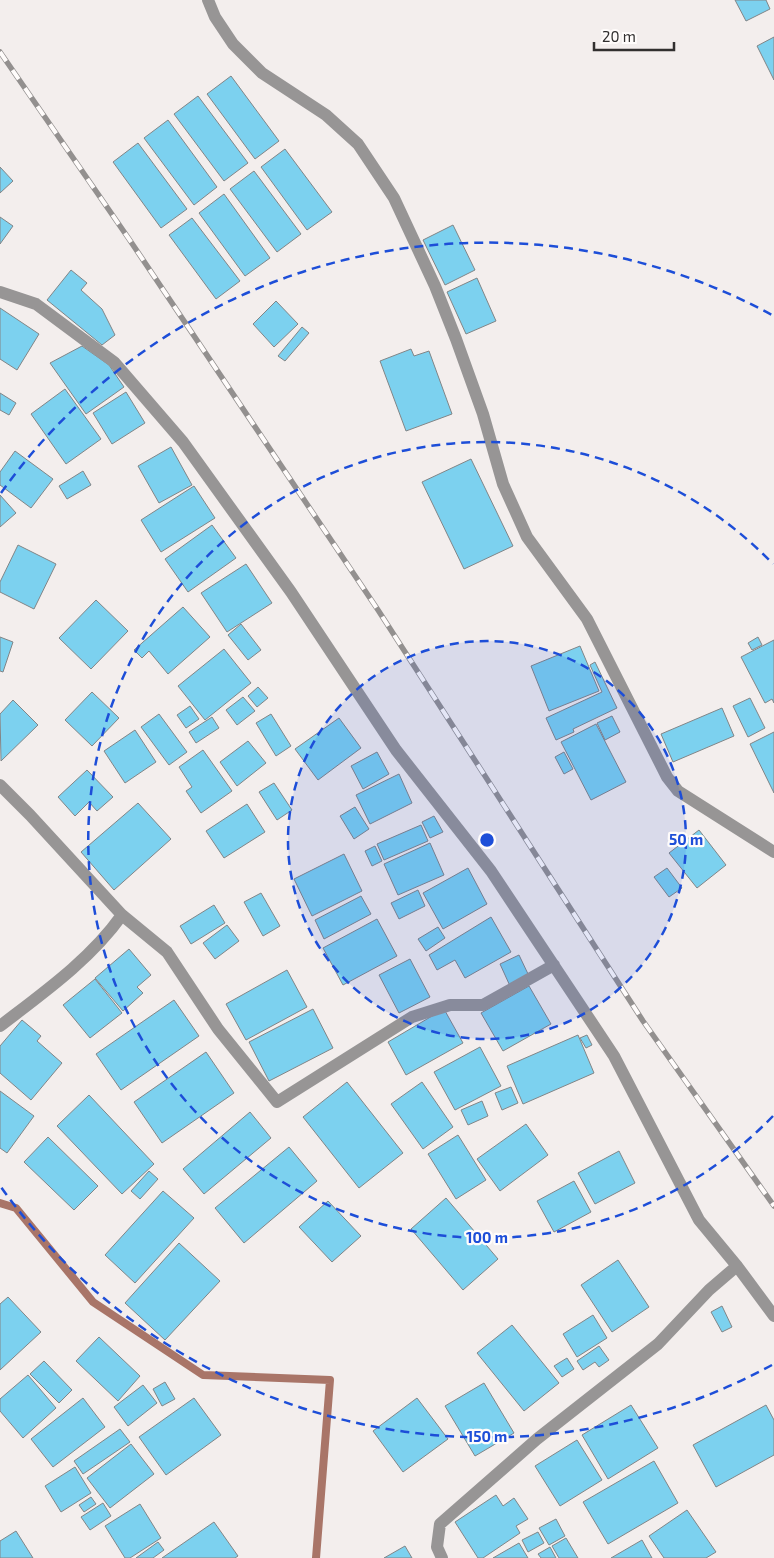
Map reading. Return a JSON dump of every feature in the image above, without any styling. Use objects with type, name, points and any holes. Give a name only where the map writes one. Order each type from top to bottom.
[{"type":"street","points":[[208,0],[215,17],[233,44],[262,73],[326,115],[358,144],[394,198],[435,286],[483,414],[503,484],[527,537],[587,619],[667,777],[678,791],[774,852]]},
{"type":"street","points":[[0,292],[36,304],[114,362],[183,442],[291,592],[396,750],[491,872],[614,1056],[699,1220],[737,1266],[774,1316]]},
{"type":"street","points":[[0,785],[122,915],[167,952],[218,1029],[276,1102],[412,1017],[450,1005],[483,1005],[554,966]]},
{"type":"street","points":[[0,1026],[64,977],[112,928],[122,915]]},
{"type":"street","points":[[442,1558],[437,1547],[440,1524],[537,1439],[658,1344],[709,1290],[737,1266]]},
{"type":"building","points":[[735,0],[766,0],[770,9],[746,21]]},
{"type":"building","points":[[774,37],[774,80],[757,46]]},
{"type":"building","points":[[231,76],[279,141],[255,159],[207,94]]},
{"type":"building","points":[[198,96],[248,163],[224,181],[174,114]]},
{"type":"building","points":[[168,120],[217,187],[194,205],[144,138]]},
{"type":"building","points":[[138,143],[187,209],[161,228],[113,162]]},
{"type":"building","points":[[285,149],[332,212],[307,230],[261,167]]},
{"type":"building","points":[[0,167],[13,181],[0,193]]},
{"type":"building","points":[[254,171],[301,234],[277,252],[230,189]]},
{"type":"building","points":[[224,194],[270,258],[245,276],[199,213]]},
{"type":"building","points":[[0,217],[13,226],[0,244]]},
{"type":"building","points":[[192,218],[240,281],[216,299],[169,235]]},
{"type":"building","points":[[453,225],[475,270],[445,285],[423,240]]},
{"type":"building","points":[[71,270],[87,283],[81,290],[102,309],[115,335],[102,345],[47,300]]},
{"type":"building","points":[[477,278],[496,321],[466,334],[447,292]]},
{"type":"building","points":[[276,301],[298,324],[274,347],[253,324]]},
{"type":"building","points":[[0,308],[39,334],[17,370],[0,359]]},
{"type":"building","points":[[302,327],[309,333],[285,361],[278,356]]},
{"type":"building","points":[[82,346],[109,365],[124,387],[86,414],[50,363]]},
{"type":"building","points":[[411,349],[414,356],[429,351],[452,414],[406,431],[380,361]]},
{"type":"building","points":[[65,389],[101,439],[66,464],[31,414]]},
{"type":"building","points":[[126,392],[145,423],[112,444],[93,413]]},
{"type":"building","points":[[0,393],[16,403],[9,415],[0,410]]},
{"type":"building","points":[[171,447],[192,485],[159,503],[138,466]]},
{"type":"building","points":[[15,451],[53,479],[31,508],[0,485],[0,472]]},
{"type":"building","points":[[471,459],[513,546],[464,569],[422,482]]},
{"type":"building","points":[[83,471],[91,485],[67,499],[59,486]]},
{"type":"building","points":[[194,486],[215,518],[161,552],[141,520]]},
{"type":"building","points":[[0,495],[16,513],[0,527]]},
{"type":"building","points":[[212,525],[236,558],[188,592],[165,559]]},
{"type":"building","points":[[18,545],[56,564],[34,609],[0,592],[0,582]]},
{"type":"building","points":[[246,564],[272,603],[227,632],[201,593]]},
{"type":"building","points":[[96,600],[128,631],[91,669],[59,638]]},
{"type":"building","points":[[183,607],[210,637],[168,674],[149,651],[142,658],[134,650]]},
{"type":"building","points":[[241,624],[261,650],[248,660],[228,635]]},
{"type":"building","points":[[0,637],[13,642],[3,672],[0,671]]},
{"type":"building","points":[[758,637],[762,645],[752,650],[748,643]]},
{"type":"building","points":[[774,640],[774,703],[772,699],[765,703],[741,657]]},
{"type":"building","points":[[580,646],[599,691],[549,711],[531,666]]},
{"type":"building","points":[[224,649],[251,683],[205,720],[178,686]]},
{"type":"building","points":[[595,662],[617,708],[573,729],[574,732],[556,740],[546,718],[602,692],[590,665]]},
{"type":"building","points":[[258,687],[268,698],[257,707],[248,696]]},
{"type":"building","points":[[92,692],[119,718],[92,746],[65,720]]},
{"type":"building","points":[[243,697],[255,711],[237,725],[226,710]]},
{"type":"building","points":[[750,698],[765,728],[748,737],[733,706]]},
{"type":"building","points":[[13,700],[38,725],[1,761],[0,714]]},
{"type":"building","points":[[190,706],[199,719],[186,728],[177,715]]},
{"type":"building","points":[[722,708],[734,736],[673,762],[661,734]]},
{"type":"building","points":[[159,714],[187,752],[169,765],[141,727]]},
{"type":"building","points":[[271,714],[291,746],[276,756],[256,723]]},
{"type":"building","points":[[612,716],[620,732],[605,740],[597,723]]},
{"type":"building","points":[[212,717],[219,728],[196,743],[189,732]]},
{"type":"building","points":[[339,718],[361,748],[318,780],[295,749]]},
{"type":"building","points":[[596,724],[626,782],[591,800],[561,742]]},
{"type":"building","points":[[135,730],[156,762],[125,783],[104,751]]},
{"type":"building","points":[[774,732],[774,793],[750,744]]},
{"type":"building","points":[[248,741],[266,763],[237,786],[220,762]]},
{"type":"building","points":[[203,750],[232,791],[201,813],[186,791],[192,787],[179,767]]},
{"type":"building","points":[[377,752],[389,774],[363,789],[351,766]]},
{"type":"building","points":[[564,752],[573,769],[564,774],[555,757]]},
{"type":"building","points":[[87,770],[113,797],[97,811],[89,802],[75,816],[58,797]]},
{"type":"building","points":[[399,774],[412,803],[370,824],[356,795]]},
{"type":"building","points":[[274,783],[292,810],[277,820],[259,792]]},
{"type":"building","points":[[138,803],[171,839],[114,890],[81,852]]},
{"type":"building","points":[[247,804],[265,832],[224,858],[206,831]]},
{"type":"building","points":[[355,807],[369,829],[354,839],[340,816]]},
{"type":"building","points":[[434,816],[443,832],[430,838],[422,822]]},
{"type":"building","points":[[421,825],[428,841],[384,860],[377,844]]},
{"type":"building","points":[[699,830],[726,865],[697,888],[669,853]]},
{"type":"building","points":[[430,843],[444,875],[398,895],[384,864]]},
{"type":"building","points":[[375,846],[382,861],[372,866],[365,851]]},
{"type":"building","points":[[344,854],[362,891],[312,916],[294,879]]},
{"type":"building","points":[[468,868],[487,904],[443,929],[423,893]]},
{"type":"building","points":[[667,868],[682,888],[669,897],[654,877]]},
{"type":"building","points":[[418,890],[425,906],[399,919],[391,903]]},
{"type":"building","points":[[261,893],[280,926],[263,936],[244,902]]},
{"type":"building","points":[[361,896],[371,914],[324,939],[315,920]]},
{"type":"building","points":[[214,905],[225,923],[191,944],[180,926]]},
{"type":"building","points":[[491,917],[511,952],[465,978],[455,960],[437,970],[429,955]]},
{"type":"building","points":[[377,919],[397,956],[343,985],[323,948]]},
{"type":"building","points":[[227,925],[239,941],[215,959],[203,943]]},
{"type":"building","points":[[438,927],[445,938],[426,951],[418,939]]},
{"type":"building","points":[[129,949],[151,975],[137,987],[143,993],[123,1011],[95,978]]},
{"type":"building","points":[[519,955],[529,976],[510,986],[500,964]]},
{"type":"building","points":[[410,959],[430,997],[399,1013],[379,975]]},
{"type":"building","points":[[287,970],[307,1007],[246,1040],[226,1004]]},
{"type":"building","points":[[95,979],[122,1013],[90,1038],[63,1005]]},
{"type":"building","points":[[529,986],[551,1024],[503,1051],[481,1013]]},
{"type":"building","points":[[174,1000],[199,1036],[121,1090],[96,1054]]},
{"type":"building","points":[[313,1009],[333,1048],[269,1081],[249,1042]]},
{"type":"building","points":[[444,1009],[463,1043],[406,1075],[388,1042]]},
{"type":"building","points":[[22,1020],[41,1036],[37,1041],[62,1063],[31,1100],[0,1073],[0,1046]]},
{"type":"building","points":[[578,1035],[594,1073],[523,1104],[507,1066]]},
{"type":"building","points":[[587,1035],[592,1045],[586,1048],[580,1038]]},
{"type":"building","points":[[480,1047],[501,1086],[455,1110],[434,1072]]},
{"type":"building","points":[[206,1052],[234,1093],[162,1143],[134,1102]]},
{"type":"building","points":[[347,1082],[403,1153],[359,1188],[303,1117]]},
{"type":"building","points":[[422,1082],[453,1127],[423,1149],[391,1104]]},
{"type":"building","points":[[511,1087],[518,1103],[502,1110],[495,1093]]},
{"type":"building","points":[[0,1091],[34,1116],[7,1153],[0,1148]]},
{"type":"building","points":[[89,1095],[154,1164],[122,1194],[57,1126]]},
{"type":"building","points":[[482,1101],[488,1116],[468,1125],[461,1110]]},
{"type":"building","points":[[250,1112],[271,1138],[204,1194],[183,1169]]},
{"type":"building","points":[[526,1124],[548,1155],[500,1191],[477,1159]]},
{"type":"building","points":[[458,1135],[486,1180],[456,1199],[428,1154]]},
{"type":"building","points":[[48,1137],[98,1186],[74,1210],[24,1162]]},
{"type":"building","points":[[289,1147],[317,1181],[244,1243],[215,1208]]},
{"type":"building","points":[[619,1151],[635,1183],[595,1204],[578,1173]]},
{"type":"building","points":[[149,1171],[158,1179],[140,1199],[131,1191]]},
{"type":"building","points":[[574,1181],[591,1212],[554,1232],[537,1201]]},
{"type":"building","points":[[163,1191],[194,1218],[135,1283],[105,1255]]},
{"type":"building","points":[[446,1198],[498,1259],[463,1290],[411,1229]]},
{"type":"building","points":[[328,1201],[361,1236],[332,1262],[299,1227]]},
{"type":"building","points":[[179,1243],[220,1281],[165,1340],[125,1303]]},
{"type":"building","points":[[618,1260],[649,1307],[612,1332],[581,1285]]},
{"type":"building","points":[[8,1297],[41,1332],[0,1370],[0,1304]]},
{"type":"building","points":[[722,1306],[732,1327],[722,1332],[711,1312]]},
{"type":"building","points":[[593,1315],[607,1338],[577,1357],[563,1334]]},
{"type":"building","points":[[512,1325],[559,1383],[524,1411],[477,1353]]},
{"type":"building","points":[[99,1337],[140,1376],[118,1401],[76,1361]]},
{"type":"building","points":[[599,1346],[609,1360],[599,1367],[595,1362],[583,1370],[577,1361]]},
{"type":"building","points":[[567,1358],[574,1369],[562,1377],[554,1366]]},
{"type":"building","points":[[44,1361],[72,1390],[59,1403],[30,1374]]},
{"type":"building","points":[[28,1375],[56,1408],[23,1438],[0,1411],[0,1399]]},
{"type":"building","points":[[165,1382],[175,1399],[162,1406],[153,1389]]},
{"type":"building","points":[[484,1383],[514,1433],[475,1456],[445,1406]]},
{"type":"building","points":[[143,1385],[157,1403],[128,1426],[114,1407]]},
{"type":"building","points":[[83,1398],[105,1427],[53,1467],[31,1439]]},
{"type":"building","points":[[194,1398],[221,1435],[166,1475],[139,1437]]},
{"type":"building","points":[[417,1398],[448,1439],[403,1472],[373,1431]]},
{"type":"building","points":[[631,1405],[658,1448],[608,1479],[582,1435]]},
{"type":"building","points":[[766,1405],[774,1420],[774,1455],[716,1487],[693,1445]]},
{"type":"building","points":[[120,1429],[130,1442],[83,1474],[74,1461]]},
{"type":"building","points":[[577,1440],[602,1480],[560,1506],[535,1466]]},
{"type":"building","points":[[131,1444],[154,1474],[110,1508],[87,1478]]},
{"type":"building","points":[[654,1461],[678,1503],[608,1544],[583,1502]]},
{"type":"building","points":[[75,1467],[91,1493],[61,1512],[45,1486]]},
{"type":"building","points":[[496,1495],[503,1506],[514,1498],[528,1519],[516,1526],[520,1533],[483,1558],[478,1558],[455,1522]]},
{"type":"building","points":[[91,1497],[96,1504],[84,1512],[79,1505]]},
{"type":"building","points":[[103,1503],[111,1516],[90,1530],[81,1517]]},
{"type":"building","points":[[140,1504],[161,1538],[130,1558],[125,1558],[105,1526]]},
{"type":"building","points":[[687,1510],[716,1552],[706,1558],[664,1558],[649,1536]]},
{"type":"building","points":[[556,1519],[565,1536],[549,1545],[539,1528]]},
{"type":"building","points":[[214,1522],[238,1556],[235,1558],[162,1558]]},
{"type":"building","points":[[16,1531],[33,1558],[0,1558],[0,1541]]},
{"type":"building","points":[[538,1532],[544,1543],[528,1552],[522,1540]]},
{"type":"building","points":[[566,1538],[578,1558],[559,1558],[552,1546]]},
{"type":"building","points":[[642,1540],[652,1558],[611,1558]]},
{"type":"building","points":[[158,1542],[164,1550],[153,1558],[136,1558]]},
{"type":"building","points":[[519,1543],[528,1558],[493,1558]]},
{"type":"building","points":[[405,1546],[412,1558],[384,1558]]},
{"type":"building","points":[[550,1547],[556,1558],[541,1558],[538,1554]]},
{"type":"waterway","points":[[0,1203],[16,1208],[93,1302],[203,1375],[330,1380],[316,1558]]},
{"type":"railway","points":[[0,52],[129,239],[378,610],[643,1021],[774,1206]]}]
